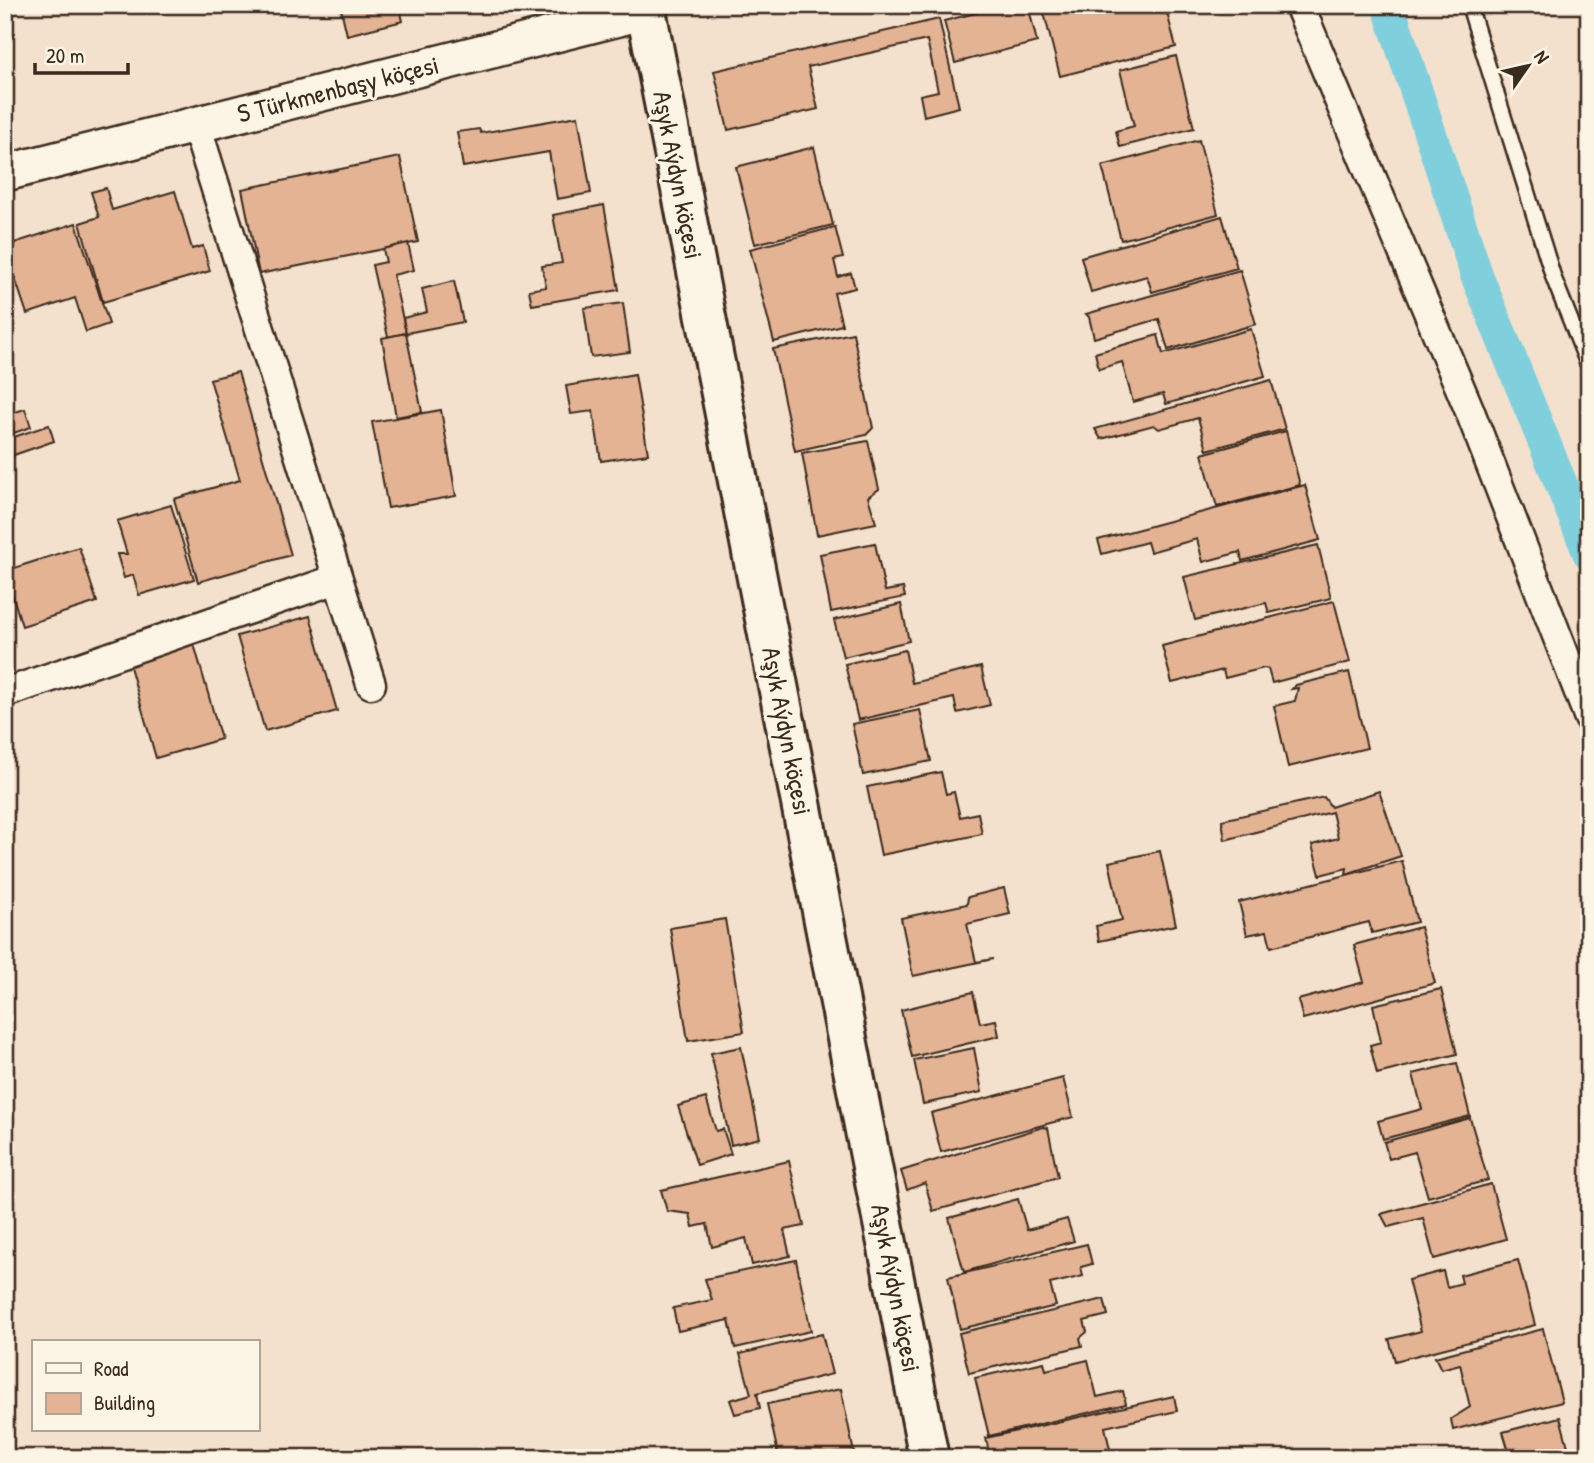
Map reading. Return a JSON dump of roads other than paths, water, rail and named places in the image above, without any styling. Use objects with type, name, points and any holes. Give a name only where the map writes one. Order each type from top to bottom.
[{"type":"main road","name":"Aşyk Aýdyn köçesi","points":[[654,7],[929,1458]]},
{"type":"street","points":[[1299,5],[1469,409],[1589,718]]},
{"type":"street","name":"S Türkmenbaşy köçesi","points":[[5,173],[654,7]]},
{"type":"street","points":[[197,125],[372,684]]},
{"type":"street","points":[[5,693],[337,579]]},
{"type":"lane","points":[[1469,5],[1553,279],[1589,366]]},
{"type":"waterway","points":[[1388,5],[1477,276],[1589,553]]}]
